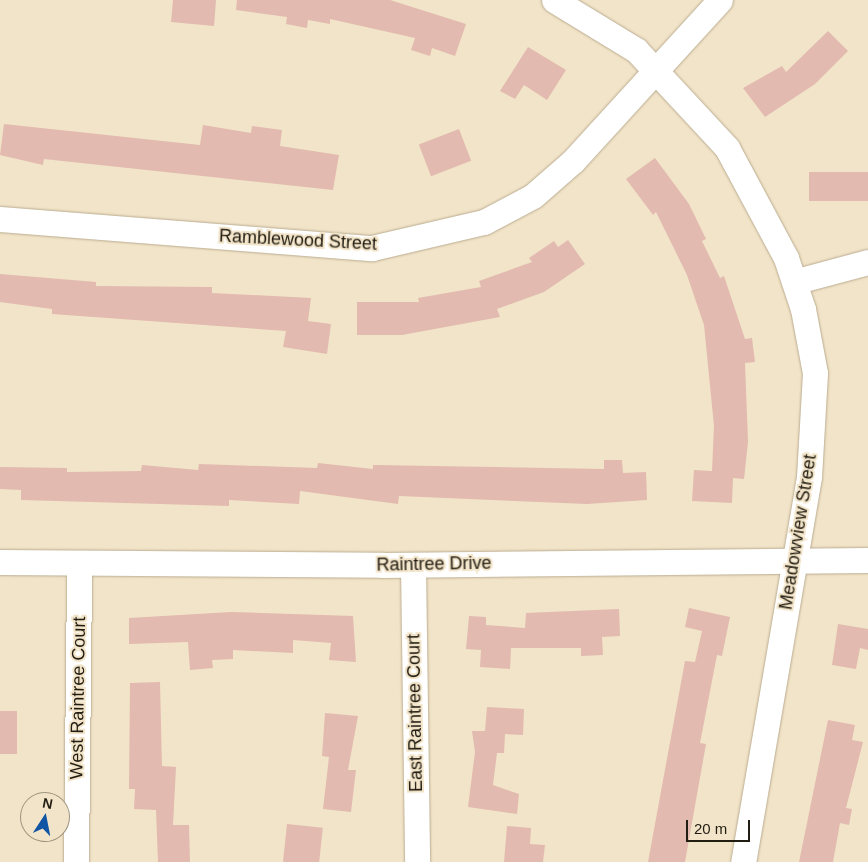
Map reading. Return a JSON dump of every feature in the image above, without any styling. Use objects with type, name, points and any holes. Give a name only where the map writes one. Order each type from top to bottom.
[{"type":"street","name":"Meadowview Street","points":[[554,0],[636,50],[727,148],[797,280],[815,373],[809,478],[742,862]]},
{"type":"street","name":"Ramblewood Street","points":[[0,219],[372,248],[442,234],[484,222],[533,196],[573,161],[720,0]]},
{"type":"street","points":[[797,280],[868,262]]},
{"type":"street","name":"Raintree Drive","points":[[0,562],[79,565],[413,565],[796,559],[868,560]]},
{"type":"street","name":"West Raintree Court","points":[[76,862],[79,565]]},
{"type":"street","name":"East Raintree Court","points":[[413,565],[417,862]]},
{"type":"building","points":[[173,0],[216,0],[214,26],[171,22]]},
{"type":"building","points":[[237,0],[390,0],[466,24],[455,56],[432,48],[430,56],[411,50],[415,38],[330,19],[330,24],[308,20],[307,28],[286,24],[287,17],[236,10]]},
{"type":"building","points":[[828,31],[848,51],[815,84],[765,117],[743,88],[782,66],[786,72]]},
{"type":"building","points":[[528,47],[566,70],[547,100],[524,85],[515,99],[500,91]]},
{"type":"building","points":[[4,124],[200,145],[203,125],[251,133],[252,126],[282,130],[280,146],[339,155],[333,190],[44,159],[43,165],[0,155]]},
{"type":"building","points":[[459,129],[471,161],[431,176],[419,144]]},
{"type":"building","points":[[655,158],[689,204],[706,239],[702,241],[720,278],[724,276],[745,339],[752,338],[755,362],[745,363],[748,442],[744,479],[733,478],[732,503],[692,501],[694,470],[712,471],[714,426],[704,325],[687,275],[656,212],[653,215],[626,179]]},
{"type":"building","points":[[809,172],[868,172],[868,201],[809,201]]},
{"type":"building","points":[[568,240],[585,264],[544,292],[497,309],[500,317],[402,335],[357,335],[357,302],[419,302],[418,298],[481,287],[479,281],[532,262],[529,258],[554,241],[558,247]]},
{"type":"building","points":[[0,274],[96,282],[96,286],[212,287],[212,293],[311,298],[308,321],[331,324],[327,354],[283,347],[286,331],[52,314],[52,309],[0,302]]},
{"type":"building","points":[[604,460],[622,460],[623,473],[646,472],[647,500],[587,504],[399,496],[398,504],[300,491],[299,504],[229,500],[229,506],[21,500],[21,490],[0,489],[0,467],[67,468],[67,472],[141,471],[142,465],[198,470],[199,464],[317,468],[318,463],[373,469],[373,465],[604,469]]},
{"type":"building","points":[[689,608],[730,617],[722,656],[717,655],[700,743],[706,744],[685,862],[648,862],[685,661],[695,662],[702,631],[685,627]]},
{"type":"building","points":[[619,609],[620,636],[602,637],[603,655],[581,656],[581,648],[511,648],[510,669],[480,667],[481,650],[466,649],[469,616],[486,617],[486,625],[525,628],[526,613]]},
{"type":"building","points":[[231,612],[353,616],[356,662],[329,660],[331,643],[293,640],[293,653],[233,650],[233,659],[212,660],[213,668],[190,670],[188,642],[129,644],[129,618]]},
{"type":"building","points":[[838,624],[868,629],[868,650],[860,648],[856,669],[832,665]]},
{"type":"building","points":[[160,682],[162,766],[176,767],[173,825],[189,825],[190,862],[158,862],[156,810],[134,809],[135,789],[129,789],[130,683]]},
{"type":"building","points":[[487,707],[524,709],[523,735],[505,734],[504,753],[497,753],[493,785],[519,794],[517,814],[468,807],[475,752],[472,731],[485,731]]},
{"type":"building","points":[[0,711],[17,711],[17,754],[0,754]]},
{"type":"building","points":[[325,713],[358,716],[348,770],[356,770],[351,812],[323,809],[329,757],[322,756]]},
{"type":"building","points":[[828,720],[855,725],[852,740],[863,742],[846,808],[852,809],[849,825],[840,823],[833,862],[799,862]]},
{"type":"building","points":[[287,824],[323,828],[319,862],[283,862]]},
{"type":"building","points":[[507,826],[531,828],[530,844],[545,845],[543,862],[504,862]]}]
